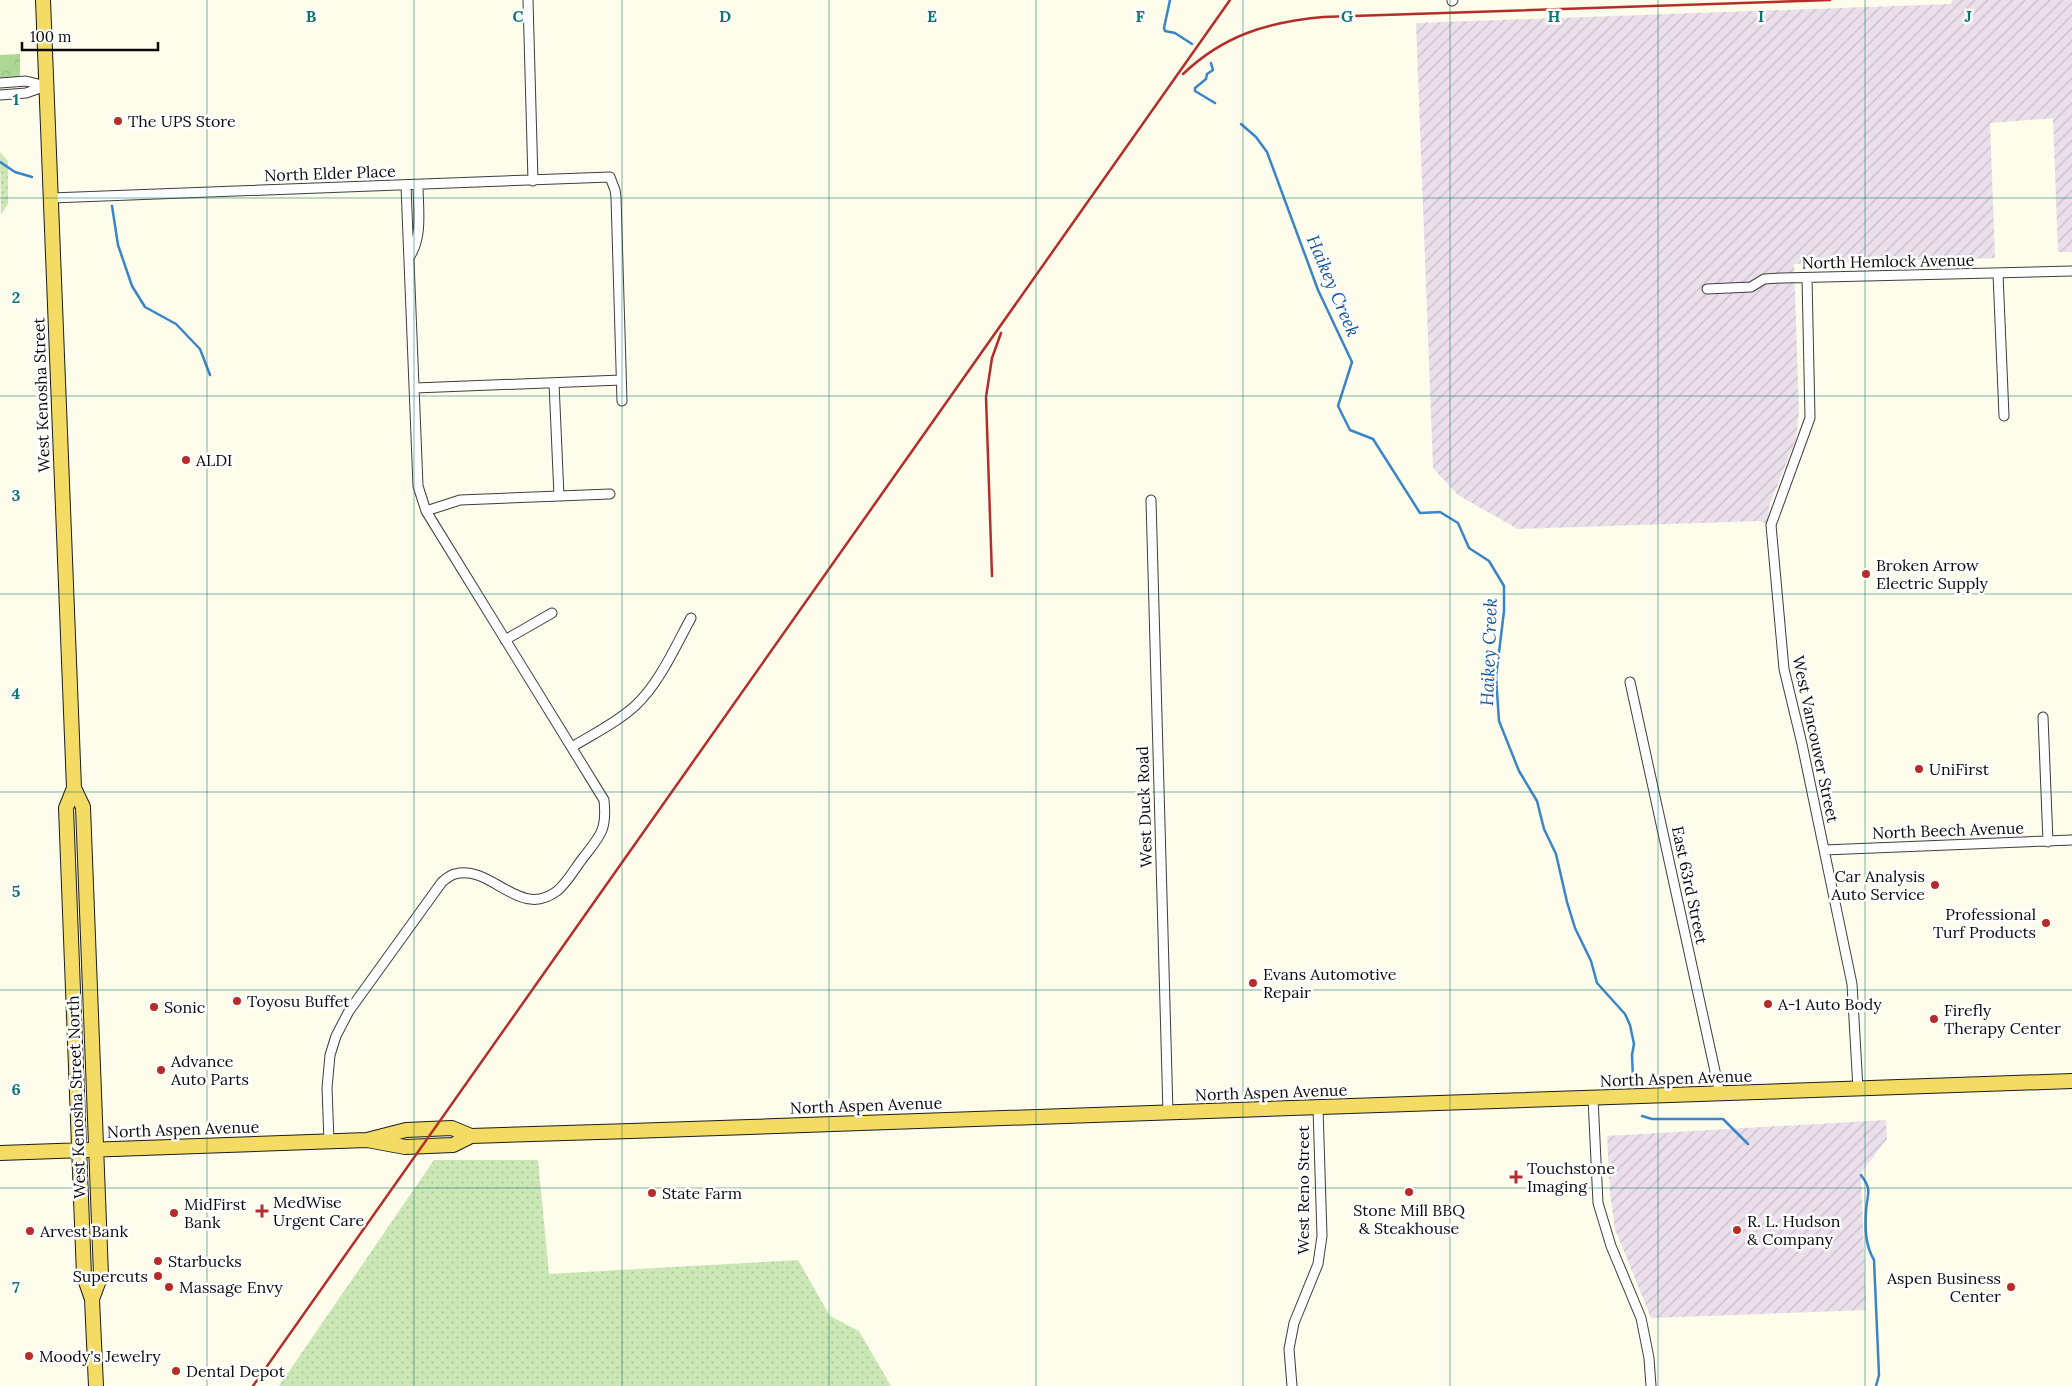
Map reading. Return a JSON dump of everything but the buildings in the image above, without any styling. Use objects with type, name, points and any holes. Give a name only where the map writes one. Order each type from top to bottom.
[{"type":"main road","name":"West Kenosha Street","points":[[43,0],[74,788],[83,807],[88,952]]},
{"type":"main road","name":"West Kenosha Street","points":[[72,953],[66,808],[74,788]]},
{"type":"main road","points":[[72,953],[88,952]]},
{"type":"main road","name":"West Kenosha Street North","points":[[88,952],[101,1275],[92,1299]]},
{"type":"main road","name":"West Kenosha Street North","points":[[72,953],[84,1276],[92,1299],[96,1386]]},
{"type":"main road","name":"North Aspen Avenue","points":[[0,1153],[367,1140],[405,1146],[453,1145],[471,1136],[2072,1081]]},
{"type":"street","points":[[528,0],[533,181]]},
{"type":"street","points":[[0,83],[26,81],[46,86]]},
{"type":"street","points":[[0,95],[26,94],[46,86]]},
{"type":"street","name":"North Elder Place","points":[[51,198],[610,177],[616,198],[621,380]]},
{"type":"street","points":[[410,256],[414,251],[419,229],[418,185]]},
{"type":"street","points":[[329,1141],[327,1088],[330,1055],[336,1036],[349,1011],[442,882],[454,874],[476,874],[518,897],[533,899],[546,897],[558,890],[603,832],[605,815],[604,800],[426,511],[418,486],[406,186]]},
{"type":"street","name":"North Hemlock Avenue","points":[[1708,289],[1751,287],[1764,279],[2072,271]]},
{"type":"street","points":[[1998,274],[2004,416]]},
{"type":"street","name":"West Vancouver Street","points":[[1807,278],[1810,418],[1771,524],[1784,669],[1802,744],[1852,984],[1858,1089]]},
{"type":"street","points":[[415,388],[621,380],[622,401]]},
{"type":"street","points":[[554,383],[559,496]]},
{"type":"street","points":[[426,511],[460,500],[610,494]]},
{"type":"street","name":"West Duck Road","points":[[1151,500],[1168,1113]]},
{"type":"street","points":[[505,640],[552,613]]},
{"type":"street","points":[[572,747],[624,715],[636,705],[652,686],[691,618]]},
{"type":"street","name":"East 63rd Street","points":[[1630,682],[1720,1094]]},
{"type":"street","points":[[2043,717],[2048,842]]},
{"type":"street","name":"North Beech Avenue","points":[[1824,850],[2072,840]]},
{"type":"street","points":[[1593,1098],[1598,1203],[1611,1246],[1640,1318],[1649,1358],[1651,1386]]},
{"type":"street","name":"West Reno Street","points":[[1292,1386],[1289,1350],[1293,1328],[1318,1264],[1322,1236],[1318,1108]]},
{"type":"shaded area","points":[[1952,0],[2072,0],[2072,252],[2058,252],[2053,118],[1990,123],[1995,258],[1794,264],[1799,411],[1796,439],[1769,506],[1768,524],[1759,521],[1518,529],[1458,495],[1433,468],[1416,23],[1951,4]]},
{"type":"shaded area","points":[[1886,1120],[1887,1139],[1861,1173],[1866,1310],[1651,1318],[1615,1229],[1610,1193],[1607,1136]]},
{"type":"green space","points":[[20,54],[20,77],[0,80],[0,55]]},
{"type":"green space","points":[[0,152],[8,161],[8,204],[1,214]]},
{"type":"green space","points":[[434,1160],[538,1160],[549,1274],[798,1260],[830,1316],[859,1331],[891,1386],[279,1386]]},
{"type":"waterway","name":"Haikey Creek","points":[[1170,0],[1165,31],[1175,33],[1192,44]]},
{"type":"waterway","name":"Haikey Creek","points":[[1211,63],[1213,70],[1207,74],[1206,79],[1195,88],[1195,91],[1215,103]]},
{"type":"waterway","name":"Haikey Creek","points":[[1241,124],[1256,137],[1267,152],[1318,290],[1352,362],[1338,406],[1350,430],[1373,439],[1420,513],[1440,512],[1458,523],[1469,548],[1489,561],[1504,586],[1504,611],[1496,677],[1499,721],[1519,771],[1537,801],[1544,829],[1556,854],[1575,928],[1591,961],[1597,983],[1625,1014],[1630,1025],[1634,1044],[1632,1055],[1633,1079]]},
{"type":"waterway","points":[[0,162],[15,172],[32,177]]},
{"type":"waterway","points":[[112,206],[118,245],[132,286],[145,307],[176,324],[200,349],[210,375]]},
{"type":"waterway","name":"Haikey Creek","points":[[1642,1116],[1652,1119],[1723,1119],[1748,1144]]},
{"type":"waterway","name":"Haikey Creek","points":[[1861,1175],[1868,1189],[1866,1211],[1867,1242],[1874,1260],[1879,1375],[1876,1386]]},
{"type":"railway","points":[[253,1386],[1230,0]]},
{"type":"railway","points":[[1183,74],[1214,49],[1231,40],[1265,27],[1303,19],[1830,0]]},
{"type":"railway","points":[[992,576],[986,397],[992,358],[1001,333]]},
{"type":"place","name":"The UPS Store","points":[[118,121]]},
{"type":"place","name":"ALDI","points":[[186,460]]},
{"type":"place","name":"Broken Arrow Electric Supply","points":[[1866,574]]},
{"type":"place","name":"UniFirst","points":[[1919,769]]},
{"type":"place","name":"Car Analysis Auto Service","points":[[1935,885]]},
{"type":"place","name":"Professional Turf Products","points":[[2046,923]]},
{"type":"place","name":"Evans Automotive Repair","points":[[1253,983]]},
{"type":"place","name":"Toyosu Buffet","points":[[237,1001]]},
{"type":"place","name":"A-1 Auto Body","points":[[1768,1004]]},
{"type":"place","name":"Sonic","points":[[154,1007]]},
{"type":"place","name":"Firefly Therapy Center","points":[[1934,1019]]},
{"type":"place","name":"Advance Auto Parts","points":[[161,1070]]},
{"type":"place","name":"Touchstone Imaging","points":[[1516,1177]]},
{"type":"place","name":"Stone Mill BBQ & Steakhouse","points":[[1409,1192]]},
{"type":"place","name":"State Farm","points":[[652,1193]]},
{"type":"place","name":"MedWise Urgent Care","points":[[262,1211]]},
{"type":"place","name":"MidFirst Bank","points":[[174,1213]]},
{"type":"place","name":"R. L. Hudson & Company","points":[[1737,1230]]},
{"type":"place","name":"Arvest Bank","points":[[30,1231]]},
{"type":"place","name":"Starbucks","points":[[158,1261]]},
{"type":"place","name":"Supercuts","points":[[158,1276]]},
{"type":"place","name":"Massage Envy","points":[[169,1287]]},
{"type":"place","name":"Aspen Business Center","points":[[2011,1287]]},
{"type":"place","name":"Moody's Jewelry","points":[[29,1356]]},
{"type":"place","name":"Dental Depot","points":[[176,1371]]}]
